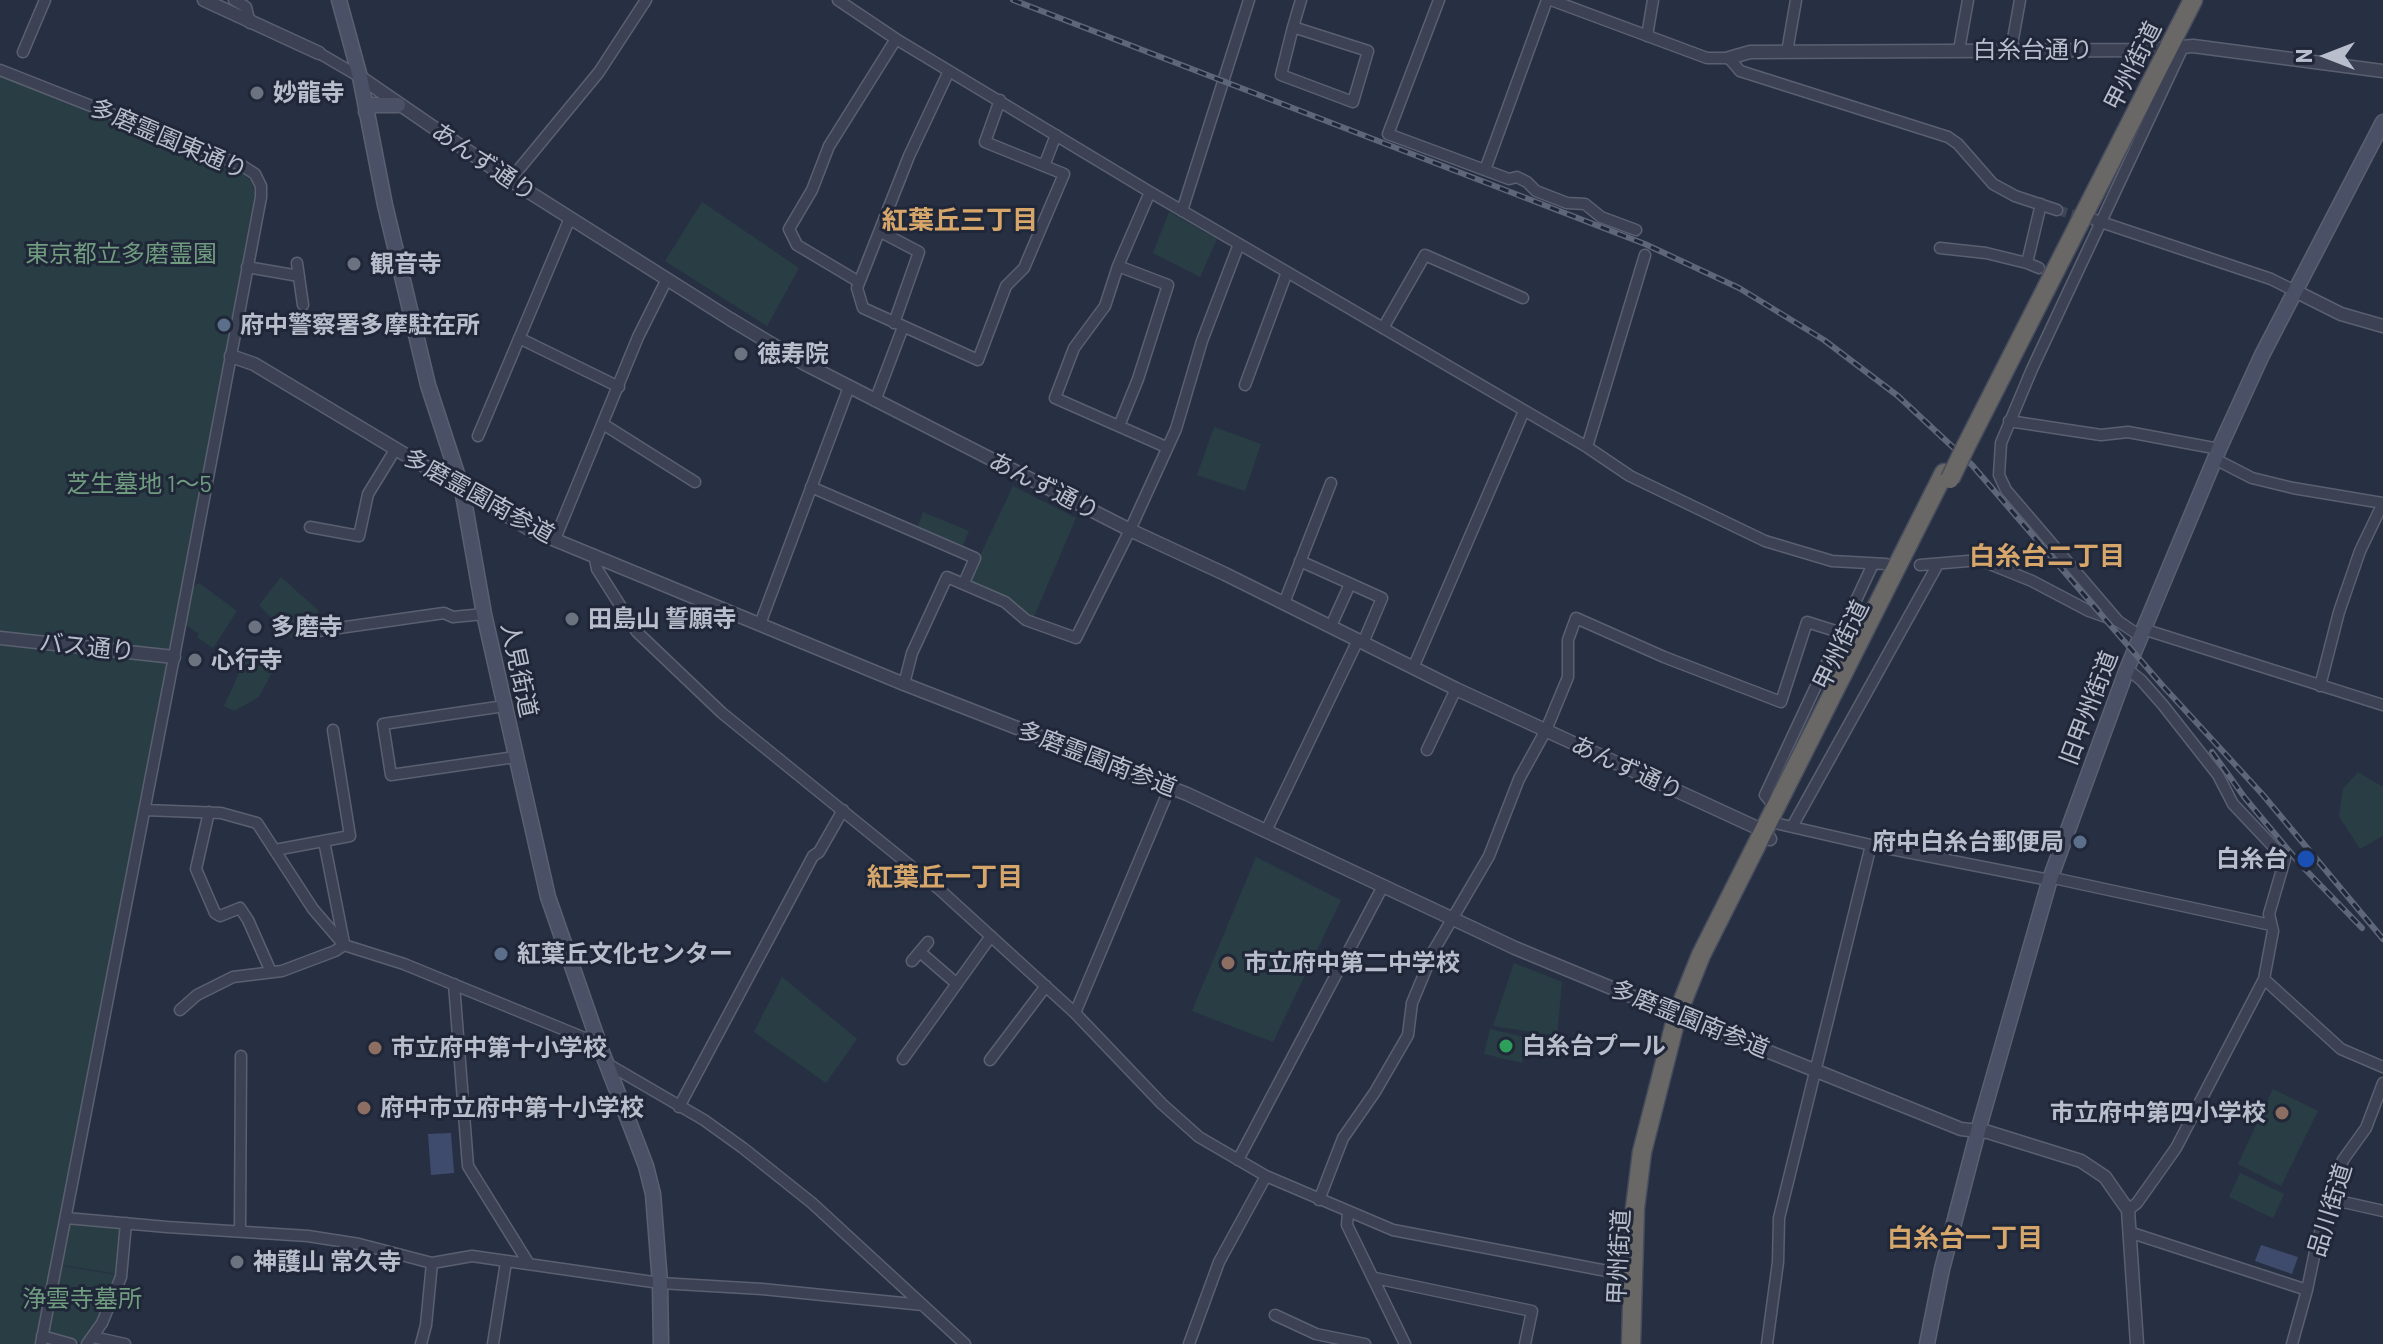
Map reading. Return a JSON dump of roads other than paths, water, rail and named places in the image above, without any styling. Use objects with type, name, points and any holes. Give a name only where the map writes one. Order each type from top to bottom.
[{"type":"highway","name":"甲州街道","points":[[2169,48],[2180,0]]},
{"type":"highway","name":"甲州街道","points":[[1631,1344],[1635,1208],[1642,1152],[1682,1016],[1962,445],[2193,0]]},
{"type":"highway","name":"甲州街道","points":[[1640,1344],[1644,1224],[1651,1155],[1682,1016]]},
{"type":"main road","name":"人見街道","points":[[339,0],[360,77],[395,252],[428,385],[462,489],[484,614],[548,897],[646,1166],[653,1194],[661,1344]]},
{"type":"main road","points":[[366,112],[373,105],[398,105]]},
{"type":"main road","name":"旧甲州街道","points":[[1927,1344],[1942,1269],[1978,1131],[2050,879],[2127,669],[2217,454],[2268,343],[2383,122]]},
{"type":"street","points":[[23,52],[45,0]]},
{"type":"street","points":[[204,0],[319,53],[360,77]]},
{"type":"street","points":[[234,0],[246,7],[250,23]]},
{"type":"street","points":[[510,180],[599,72],[646,0]]},
{"type":"street","points":[[838,0],[896,39],[1150,192],[1587,447],[1630,476],[1765,541],[1832,561],[1886,564]]},
{"type":"street","points":[[1182,211],[1249,0]]},
{"type":"street","points":[[1293,27],[1368,51],[1353,102],[1281,75],[1293,27],[1301,0]]},
{"type":"street","points":[[1439,0],[1388,134],[1509,179],[1517,177],[1536,191],[1567,203],[1585,204],[1601,217],[1636,230]]},
{"type":"street","points":[[1485,170],[1549,0],[1707,58],[1729,58],[1740,71],[1948,137],[1993,184],[2015,196],[2057,210]]},
{"type":"street","points":[[1647,36],[1653,0]]},
{"type":"street","points":[[1787,52],[1796,0]]},
{"type":"street","points":[[1959,50],[1968,0]]},
{"type":"street","points":[[2011,50],[2020,0]]},
{"type":"street","points":[[859,282],[797,245],[789,229],[812,190],[829,146],[896,39]]},
{"type":"street","points":[[2118,621],[2006,490],[1999,475],[2001,443],[2068,282],[2099,221],[2169,48]]},
{"type":"street","name":"白糸台通り","points":[[1729,58],[1750,52],[2169,48],[2383,71]]},
{"type":"street","name":"多磨霊園東通り","points":[[0,70],[249,169],[259,180],[261,197],[41,1340]]},
{"type":"street","points":[[949,71],[909,156],[857,288],[863,308],[978,360],[1006,286],[1024,268],[1064,174],[985,142],[1000,100]]},
{"type":"street","name":"あんず通り","points":[[360,77],[510,180],[751,333],[875,401],[1456,689],[1546,730],[1776,825]]},
{"type":"street","points":[[1044,166],[1056,135]]},
{"type":"street","points":[[1150,192],[1118,266],[1105,306],[1074,348],[1055,398],[1166,447]]},
{"type":"street","points":[[2027,263],[2041,204]]},
{"type":"street","points":[[478,436],[570,218]]},
{"type":"street","points":[[2099,221],[2271,279],[2341,314],[2383,326]]},
{"type":"street","points":[[875,401],[919,252],[881,232]]},
{"type":"street","points":[[904,684],[912,653],[947,577],[1005,602],[1026,620],[1076,638],[1176,429],[1202,341],[1239,244]]},
{"type":"street","points":[[1940,248],[1986,253],[2039,268]]},
{"type":"street","points":[[1383,328],[1425,255],[1523,298]]},
{"type":"street","points":[[1587,447],[1645,255]]},
{"type":"street","points":[[297,263],[303,305]]},
{"type":"street","points":[[1118,266],[1168,285],[1119,426]]},
{"type":"street","points":[[247,267],[299,276]]},
{"type":"street","points":[[1245,385],[1287,272]]},
{"type":"street","points":[[555,539],[638,337],[667,279]]},
{"type":"street","points":[[519,338],[619,387]]},
{"type":"street","name":"多磨霊園南参道","points":[[231,356],[254,364],[531,530],[904,684],[1170,787],[1515,948],[1816,1071],[1961,1129],[1978,1131],[2081,1161],[2105,1177],[2128,1210]]},
{"type":"street","points":[[760,624],[849,387]]},
{"type":"street","points":[[1413,668],[1524,411]]},
{"type":"street","points":[[2009,421],[2101,435],[2128,432],[2217,454],[2252,478],[2383,503],[2360,551],[2339,612],[2320,686]]},
{"type":"street","points":[[603,424],[695,482]]},
{"type":"street","points":[[310,527],[359,536],[368,494],[395,450]]},
{"type":"street","points":[[1284,603],[1331,483]]},
{"type":"street","points":[[811,487],[975,558],[964,583]]},
{"type":"street","points":[[594,555],[597,569],[637,632],[722,713],[843,810],[991,936],[1075,1013],[1162,1104],[1199,1137],[1266,1176],[1393,1230],[1633,1276]]},
{"type":"street","points":[[1920,565],[1980,560],[2142,632],[2383,705]]},
{"type":"street","points":[[1266,831],[1382,598],[1300,561]]},
{"type":"street","points":[[1776,825],[1765,795],[1873,564]]},
{"type":"street","points":[[1776,825],[1938,564]]},
{"type":"street","points":[[1331,626],[1350,584]]},
{"type":"street","points":[[311,632],[444,613],[453,617],[484,614]]},
{"type":"street","points":[[1319,1200],[1343,1138],[1375,1092],[1408,1035],[1412,1003],[1434,950],[1489,856],[1519,779],[1546,730],[1568,677],[1568,640],[1576,618],[1664,657],[1781,702],[1807,622],[1842,633]]},
{"type":"street","name":"バス通り","points":[[0,638],[174,657]]},
{"type":"street","points":[[2127,669],[2163,705],[2218,775],[2233,804],[2285,859],[2269,914],[2273,931],[2264,979],[2176,1148],[2137,1203],[2128,1210],[2132,1233],[2137,1344]]},
{"type":"street","points":[[1427,750],[1456,689]]},
{"type":"street","points":[[504,706],[383,724],[391,775],[515,757]]},
{"type":"street","points":[[275,850],[350,836],[333,730]]},
{"type":"street","points":[[1075,1013],[1170,787]]},
{"type":"street","points":[[145,810],[221,813],[257,823],[313,909],[344,945],[404,964],[598,1041]]},
{"type":"street","points":[[679,1107],[813,856],[819,852],[843,810]]},
{"type":"street","points":[[209,812],[196,869],[215,913],[220,916],[240,908],[271,972]]},
{"type":"street","points":[[1776,825],[2271,925]]},
{"type":"street","points":[[324,841],[344,945]]},
{"type":"street","points":[[1767,1344],[1778,1262],[1779,1218],[1871,845]]},
{"type":"street","points":[[1238,1160],[1383,886]]},
{"type":"street","points":[[903,1059],[991,936]]},
{"type":"street","points":[[912,961],[928,942]]},
{"type":"street","points":[[180,1010],[197,995],[233,977],[295,966],[344,945]]},
{"type":"street","points":[[920,952],[957,984]]},
{"type":"street","points":[[2264,979],[2341,1049],[2383,1067]]},
{"type":"street","points":[[454,984],[468,1166],[529,1264]]},
{"type":"street","points":[[990,1060],[1046,986]]},
{"type":"street","points":[[240,1231],[241,1056]]},
{"type":"street","points":[[606,1063],[704,1120],[743,1148],[812,1203],[965,1344]]},
{"type":"street","name":"品川街道","points":[[2292,1344],[2317,1242],[2343,1160],[2366,1128],[2383,1083]]},
{"type":"street","points":[[1189,1344],[1219,1262],[1266,1176]]},
{"type":"street","points":[[2330,1199],[2383,1211]]},
{"type":"street","points":[[1348,1212],[1347,1225],[1405,1344]]},
{"type":"street","points":[[66,1218],[308,1236],[359,1244],[432,1263],[472,1256],[660,1283],[762,1289],[923,1305]]},
{"type":"street","points":[[125,1344],[90,1341],[111,1305],[121,1277],[126,1223]]},
{"type":"street","points":[[2132,1233],[2307,1290]]},
{"type":"street","points":[[493,1344],[506,1262]]},
{"type":"street","points":[[421,1344],[432,1263]]},
{"type":"street","points":[[1375,1278],[1532,1311],[1525,1344]]},
{"type":"street","points":[[1275,1315],[1316,1334],[1365,1344]]},
{"type":"street","points":[[41,1340],[71,1344]]},
{"type":"water","points":[[451,1133],[454,1173],[431,1175],[428,1134]]},
{"type":"water","points":[[2261,1245],[2298,1257],[2292,1274],[2255,1261]]},
{"type":"tunnel","points":[[2057,210],[2085,218]]},
{"type":"railway","points":[[1013,0],[1645,244],[1739,288],[1824,340],[1898,396],[1972,465],[2162,685],[2263,795],[2383,939]]},
{"type":"railway","points":[[2212,752],[2245,798],[2300,864],[2362,928]]},
{"type":"place","name":"妙龍寺","points":[[257,93]]},
{"type":"place","name":"観音寺","points":[[354,264]]},
{"type":"place","name":"府中警察署多摩駐在所","points":[[224,325]]},
{"type":"place","name":"徳寿院","points":[[741,354]]},
{"type":"place","name":"田島山 誓願寺","points":[[572,619]]},
{"type":"place","name":"多磨寺","points":[[255,627]]},
{"type":"place","name":"心行寺","points":[[195,660]]},
{"type":"place","name":"府中白糸台郵便局","points":[[2080,842]]},
{"type":"place","name":"白糸台","points":[[2306,859]]},
{"type":"place","name":"紅葉丘文化センター","points":[[501,954]]},
{"type":"place","name":"市立府中第二中学校","points":[[1228,963]]},
{"type":"place","name":"白糸台プール","points":[[1506,1046]]},
{"type":"place","name":"市立府中第十小学校","points":[[375,1048]]},
{"type":"place","name":"府中市立府中第十小学校","points":[[364,1108]]},
{"type":"place","name":"市立府中第四小学校","points":[[2282,1113]]},
{"type":"place","name":"神護山 常久寺","points":[[237,1262]]},
{"type":"district","name":"紅葉丘三丁目","points":[[960,220]]},
{"type":"district","name":"白糸台二丁目","points":[[2047,556]]},
{"type":"district","name":"紅葉丘一丁目","points":[[945,877]]},
{"type":"district","name":"白糸台一丁目","points":[[1965,1238]]},
{"type":"park label","name":"東京都立多磨霊園","points":[[121,254]]},
{"type":"park label","name":"芝生墓地 1～5","points":[[139,484]]},
{"type":"park label","name":"浄雲寺墓所","points":[[82,1299]]}]
